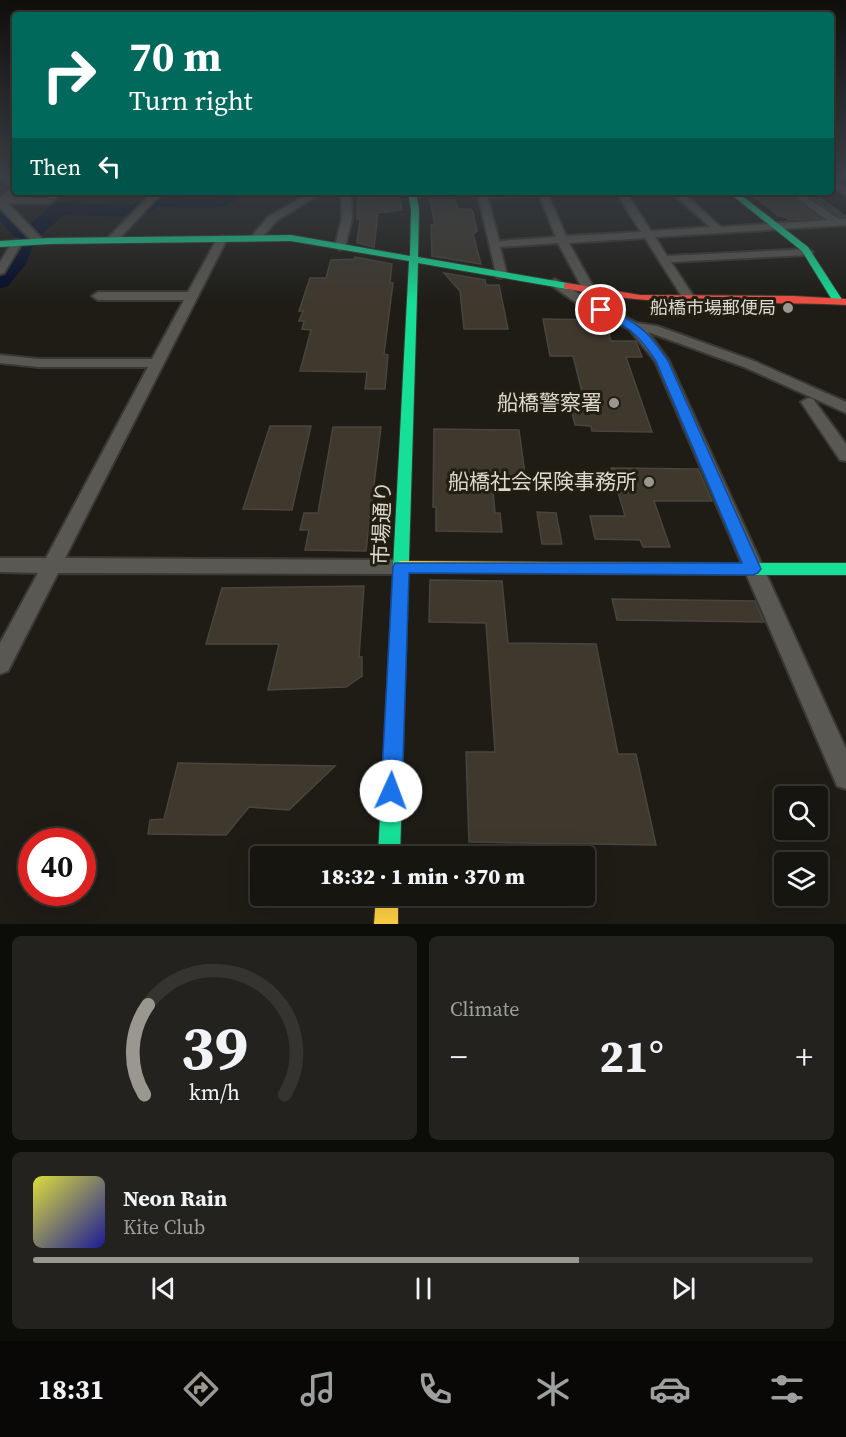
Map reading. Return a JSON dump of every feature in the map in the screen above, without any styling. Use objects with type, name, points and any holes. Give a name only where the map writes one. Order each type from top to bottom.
[{"type":"street","points":[[12,219],[27,242]]},
{"type":"street","points":[[112,240],[132,219]]},
{"type":"street","points":[[256,238],[272,219]]},
{"type":"street","points":[[340,247],[347,219]]},
{"type":"street","name":"市場通り","points":[[389,846],[415,219]]},
{"type":"street","points":[[489,219],[501,275]]},
{"type":"street","points":[[553,219],[589,290]]},
{"type":"street","points":[[638,219],[690,300]]},
{"type":"street","points":[[707,219],[719,230]]},
{"type":"street","points":[[766,219],[808,252],[842,302]]},
{"type":"street","points":[[495,244],[843,224]]},
{"type":"street","points":[[0,244],[291,238],[414,261],[640,298],[690,300],[765,298],[842,302]]},
{"type":"street","points":[[0,664],[222,239]]},
{"type":"street","points":[[0,271],[27,242]]},
{"type":"street","points":[[663,259],[808,252]]},
{"type":"street","points":[[555,284],[582,301],[634,326],[652,329],[749,364],[846,408]]},
{"type":"street","points":[[98,296],[193,296]]},
{"type":"street","points":[[634,326],[662,361],[846,777]]},
{"type":"street","points":[[0,359],[39,363],[158,363]]},
{"type":"street","points":[[808,402],[846,456]]},
{"type":"street","points":[[0,565],[846,569]]},
{"type":"street","points":[[386,924],[387,906]]},
{"type":"building","points":[[360,219],[377,219],[374,247],[357,243]]},
{"type":"building","points":[[434,219],[474,219],[477,231],[473,234],[481,264],[432,256],[431,225],[435,225]]},
{"type":"building","points":[[355,257],[392,264],[390,283],[393,283],[384,354],[388,355],[385,389],[365,389],[367,372],[300,371],[311,330],[302,329],[304,321],[299,321],[303,311],[299,311],[310,278],[326,278],[331,260],[355,259]]},
{"type":"building","points":[[444,273],[485,280],[486,285],[499,285],[508,329],[464,329],[460,291]]},
{"type":"building","points":[[543,319],[605,320],[611,341],[636,341],[642,357],[626,357],[652,432],[592,431],[591,426],[575,425],[568,395],[583,396],[573,356],[550,356]]},
{"type":"building","points":[[270,426],[311,426],[292,510],[243,509]]},
{"type":"building","points":[[333,427],[381,427],[366,551],[305,550],[309,530],[300,530],[304,513],[318,513]]},
{"type":"building","points":[[434,429],[519,430],[526,481],[492,480],[495,513],[500,513],[502,532],[436,531],[436,507],[433,507]]},
{"type":"building","points":[[611,468],[698,469],[712,501],[654,501],[670,547],[643,547],[640,540],[595,539],[590,516],[625,516]]},
{"type":"building","points":[[537,512],[556,513],[562,544],[542,544]]},
{"type":"building","points":[[430,580],[502,581],[508,643],[596,644],[618,754],[636,754],[656,845],[469,842],[466,752],[495,752],[486,623],[429,622]]},
{"type":"building","points":[[364,586],[359,657],[362,657],[362,676],[346,687],[268,690],[279,644],[206,644],[222,588]]},
{"type":"building","points":[[612,599],[755,601],[764,622],[617,620]]},
{"type":"building","points":[[178,763],[335,766],[289,810],[249,807],[226,835],[148,834],[150,820],[164,819]]},
{"type":"waterway","points":[[9,219],[26,238]]},
{"type":"waterway","points":[[26,238],[47,219]]},
{"type":"waterway","points":[[0,281],[19,260],[26,238]]},
{"type":"traffic: fast","points":[[389,846],[415,219]]},
{"type":"traffic: fast","points":[[767,219],[805,249],[838,301]]},
{"type":"traffic: fast","points":[[0,244],[49,241],[291,238],[567,286]]},
{"type":"traffic: fast","points":[[741,569],[846,569]]},
{"type":"traffic: slow","points":[[401,567],[741,569]]},
{"type":"traffic: slow","points":[[386,924],[387,906]]},
{"type":"traffic: jam","points":[[567,286],[640,298],[794,299],[846,302]]},
{"type":"place","name":"船橋市場郵便局","points":[[788,308]]},
{"type":"place","name":"船橋警察署","points":[[614,403]]},
{"type":"place","name":"船橋社会保険事務所","points":[[649,482]]},
{"type":"route","points":[[391,791],[401,567],[753,569],[662,361],[634,326],[601,310]]}]
